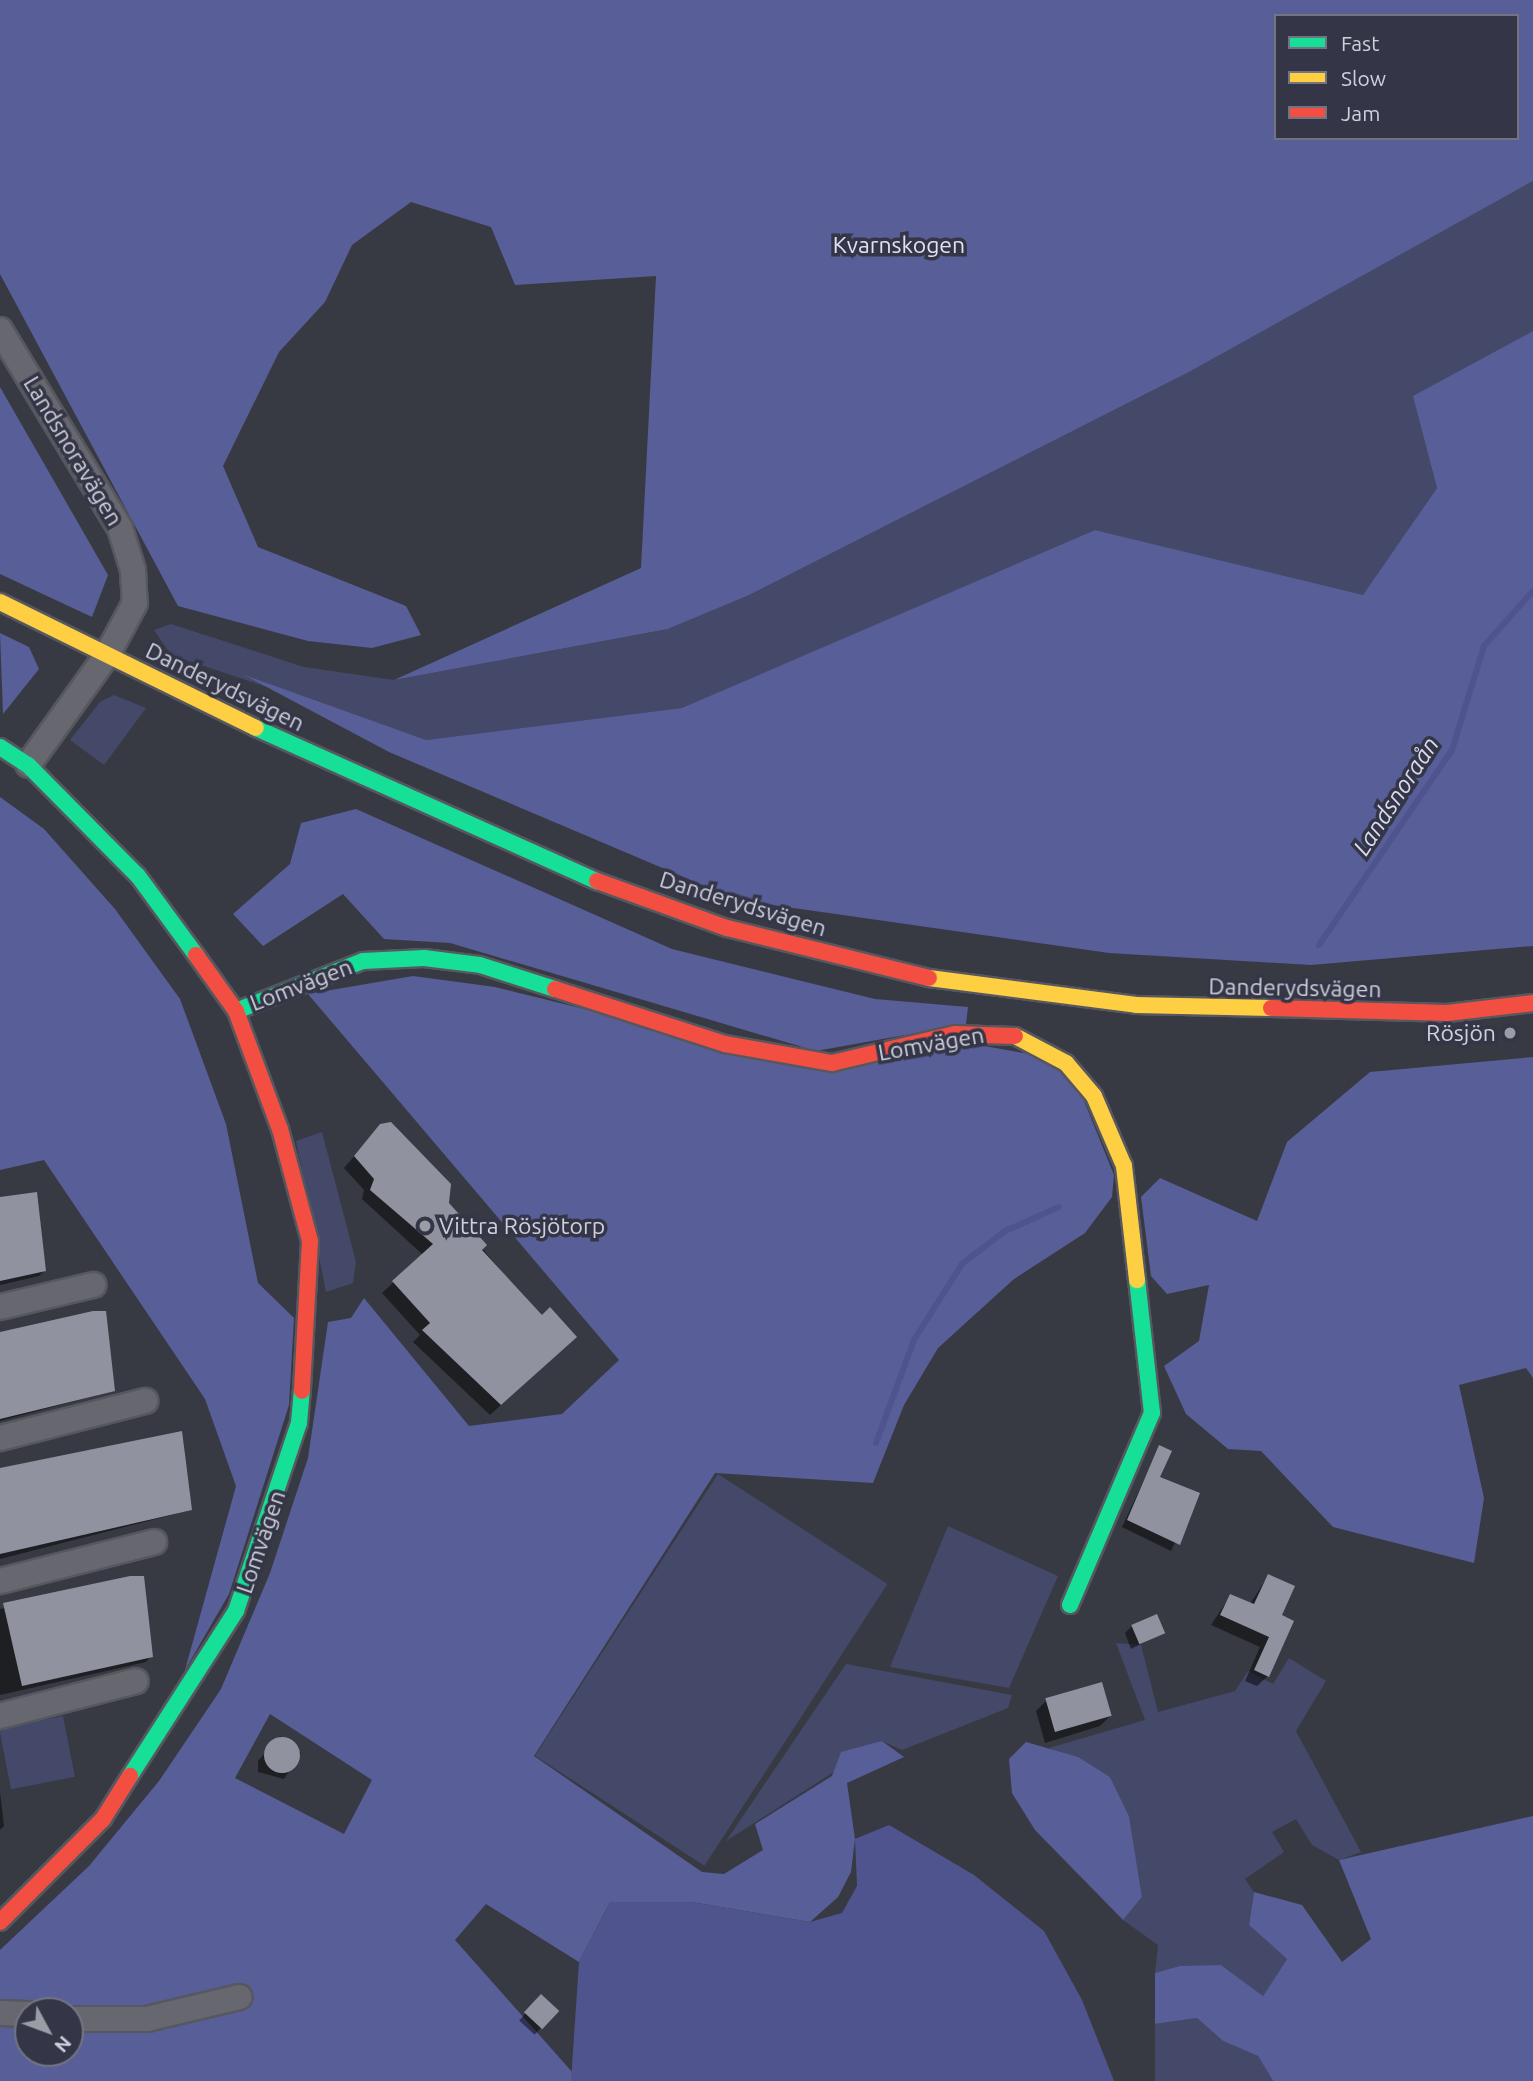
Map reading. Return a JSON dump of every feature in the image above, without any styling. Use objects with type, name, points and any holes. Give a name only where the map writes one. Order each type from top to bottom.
[{"type":"street","name":"Landsnoravägen","points":[[0,330],[120,528],[135,603],[107,655]]},
{"type":"street","name":"Danderydsvägen","points":[[0,603],[353,776],[565,870],[727,928],[922,977],[1148,1006],[1447,1013],[1533,1003]]},
{"type":"street","points":[[29,765],[107,655]]},
{"type":"street","name":"Lomvägen","points":[[0,747],[29,765],[138,876],[236,1011],[280,1129],[310,1241],[309,1350],[299,1423],[236,1611],[103,1819],[0,1922]]},
{"type":"street","name":"Lomvägen","points":[[236,1011],[363,961],[424,958],[480,965],[725,1044],[832,1063],[955,1034],[1001,1032],[1033,1042],[1066,1063],[1094,1096],[1124,1166],[1152,1413],[1070,1605]]},
{"type":"street","points":[[0,1307],[93,1285]]},
{"type":"street","points":[[0,1438],[145,1401]]},
{"type":"street","points":[[0,1581],[154,1542]]},
{"type":"street","points":[[0,1716],[136,1681]]},
{"type":"street","points":[[84,2019],[147,2019],[239,1997]]},
{"type":"shaded area","points":[[1533,181],[1533,331],[1414,396],[1437,488],[1363,596],[1095,530],[683,708],[426,740],[171,655],[154,630],[171,624],[304,667],[394,680],[668,629],[747,596],[1189,372]]},
{"type":"shaded area","points":[[114,695],[146,708],[104,765],[70,740],[100,702]]},
{"type":"shaded area","points":[[322,1132],[356,1262],[353,1283],[326,1292],[296,1141]]},
{"type":"shaded area","points":[[718,1474],[887,1584],[704,1866],[535,1756]]},
{"type":"shaded area","points":[[948,1526],[1058,1576],[1009,1688],[890,1667]]},
{"type":"shaded area","points":[[1116,1643],[1141,1645],[1158,1712],[1235,1691],[1248,1671],[1273,1684],[1289,1658],[1326,1681],[1296,1731],[1361,1852],[1339,1860],[1312,1845],[1296,1819],[1272,1832],[1284,1852],[1245,1879],[1254,1892],[1249,1925],[1287,1959],[1263,1996],[1221,1965],[1155,1973],[1158,1945],[1123,1920],[1142,1897],[1129,1816],[1110,1777],[1049,1748],[1145,1720]]},
{"type":"shaded area","points":[[846,1664],[1012,1695],[1008,1708],[902,1750],[882,1741],[726,1841]]},
{"type":"shaded area","points":[[63,1716],[75,1777],[11,1789],[0,1728]]},
{"type":"shaded area","points":[[889,1825],[974,1875],[1044,1931],[1082,2000],[1114,2081],[571,2081],[579,1962],[610,1902],[691,1902],[810,1922],[842,1913],[857,1886],[855,1839]]},
{"type":"shaded area","points":[[1197,2018],[1223,2041],[1258,2056],[1273,2081],[1155,2081],[1155,2024]]},
{"type":"green space","name":"Kvarnskogen","points":[[0,0],[1533,0],[1533,181],[1189,372],[747,596],[668,629],[394,680],[641,568],[656,276],[515,285],[491,227],[411,202],[352,245],[325,302],[279,352],[223,466],[258,547],[406,606],[421,635],[372,648],[308,641],[178,606],[0,274]]},
{"type":"green space","points":[[1533,331],[1533,946],[1311,965],[1109,953],[738,900],[389,752],[244,675],[426,740],[682,708],[1095,530],[1363,595],[1437,488],[1413,396]]},
{"type":"green space","points":[[0,387],[108,575],[92,617],[0,574]]},
{"type":"green space","points":[[0,633],[29,647],[39,669],[3,714]]},
{"type":"green space","points":[[0,797],[44,829],[115,909],[180,999],[226,1124],[258,1283],[294,1318],[289,1405],[229,1594],[185,1670],[236,1486],[205,1399],[44,1160],[0,1170]]},
{"type":"green space","points":[[356,809],[672,949],[875,999],[968,1007],[966,1024],[816,1051],[450,943],[384,939],[343,894],[263,946],[233,914],[290,864],[301,823]]},
{"type":"green space","points":[[413,976],[495,987],[836,1071],[951,1040],[1029,1054],[1076,1081],[1114,1175],[1112,1197],[1085,1233],[1014,1279],[938,1348],[904,1405],[873,1483],[715,1473],[534,1756],[702,1872],[724,1874],[763,1850],[755,1824],[832,1776],[841,1752],[882,1741],[904,1757],[847,1783],[855,1839],[851,1872],[838,1897],[810,1922],[691,1902],[610,1902],[579,1962],[486,1904],[455,1940],[573,2073],[571,2081],[0,2081],[0,1950],[89,1866],[159,1781],[221,1689],[270,1573],[308,1458],[328,1322],[351,1318],[364,1298],[469,1426],[562,1414],[619,1360],[308,994]],"holes":[[[270,1714],[372,1780],[344,1834],[235,1778]]]},
{"type":"green space","points":[[1533,1057],[1533,1378],[1526,1368],[1459,1385],[1484,1498],[1474,1563],[1333,1527],[1261,1451],[1228,1449],[1186,1414],[1164,1366],[1199,1341],[1209,1285],[1167,1294],[1151,1276],[1141,1197],[1160,1178],[1257,1221],[1287,1142],[1370,1072]]},
{"type":"green space","points":[[1026,1742],[1078,1757],[1110,1777],[1129,1816],[1142,1897],[1123,1920],[1035,1830],[1012,1793],[1009,1759]]},
{"type":"green space","points":[[1533,1816],[1533,2081],[1273,2081],[1258,2056],[1223,2041],[1197,2018],[1155,2024],[1155,1973],[1180,1966],[1221,1965],[1263,1996],[1287,1959],[1249,1925],[1254,1892],[1302,1905],[1342,1962],[1371,1939],[1339,1860]]},
{"type":"building","points":[[391,1122],[451,1184],[449,1203],[487,1245],[482,1250],[542,1315],[550,1307],[577,1337],[501,1405],[422,1330],[430,1323],[392,1281],[433,1244],[370,1190],[374,1179],[354,1156],[380,1124]]},
{"type":"building","points":[[37,1192],[46,1271],[0,1281],[0,1197]]},
{"type":"building","points":[[93,1311],[106,1311],[115,1391],[0,1419],[0,1332]]},
{"type":"building","points":[[182,1431],[192,1510],[0,1554],[0,1468]]},
{"type":"building","points":[[1159,1445],[1172,1451],[1160,1477],[1200,1493],[1180,1545],[1127,1520]]},
{"type":"building","points":[[1268,1574],[1295,1586],[1282,1615],[1294,1621],[1269,1677],[1254,1670],[1269,1637],[1220,1615],[1230,1594],[1254,1604]]},
{"type":"building","points":[[130,1576],[144,1576],[153,1657],[22,1686],[3,1603]]},
{"type":"building","points":[[1157,1614],[1165,1633],[1139,1644],[1131,1625]]},
{"type":"building","points":[[1102,1682],[1112,1716],[1055,1732],[1045,1698]]},
{"type":"building","points":[[282,1737],[295,1742],[300,1755],[295,1768],[282,1773],[269,1768],[264,1755],[269,1742]]},
{"type":"building","points":[[541,1994],[559,2011],[542,2029],[524,2012]]},
{"type":"waterway","name":"Landsnoraån","points":[[1319,945],[1452,750],[1484,646],[1533,591]]},
{"type":"waterway","points":[[876,1443],[914,1340],[962,1264],[1005,1231],[1059,1207]]},
{"type":"traffic: fast","points":[[256,728],[597,881]]},
{"type":"traffic: fast","points":[[0,747],[28,765],[138,876],[196,955]]},
{"type":"traffic: fast","points":[[236,1011],[363,961],[424,958],[480,965],[555,989]]},
{"type":"traffic: fast","points":[[1070,1605],[1152,1413],[1137,1280]]},
{"type":"traffic: fast","points":[[130,1776],[236,1611],[299,1423],[302,1391]]},
{"type":"traffic: slow","points":[[0,602],[256,728]]},
{"type":"traffic: slow","points":[[929,978],[1136,1005],[1271,1008]]},
{"type":"traffic: slow","points":[[1015,1036],[1066,1063],[1094,1096],[1124,1166],[1137,1280]]},
{"type":"traffic: jam","points":[[597,881],[727,928],[929,978]]},
{"type":"traffic: jam","points":[[196,955],[236,1011],[280,1129],[310,1241],[302,1391]]},
{"type":"traffic: jam","points":[[555,989],[725,1044],[832,1063],[955,1034],[1015,1036]]},
{"type":"traffic: jam","points":[[1271,1008],[1447,1013],[1533,1003]]},
{"type":"traffic: jam","points":[[0,1922],[103,1819],[130,1776]]},
{"type":"place","name":"Rösjön","points":[[1510,1033]]},
{"type":"place","name":"Vittra Rösjötorp","points":[[425,1226]]}]
